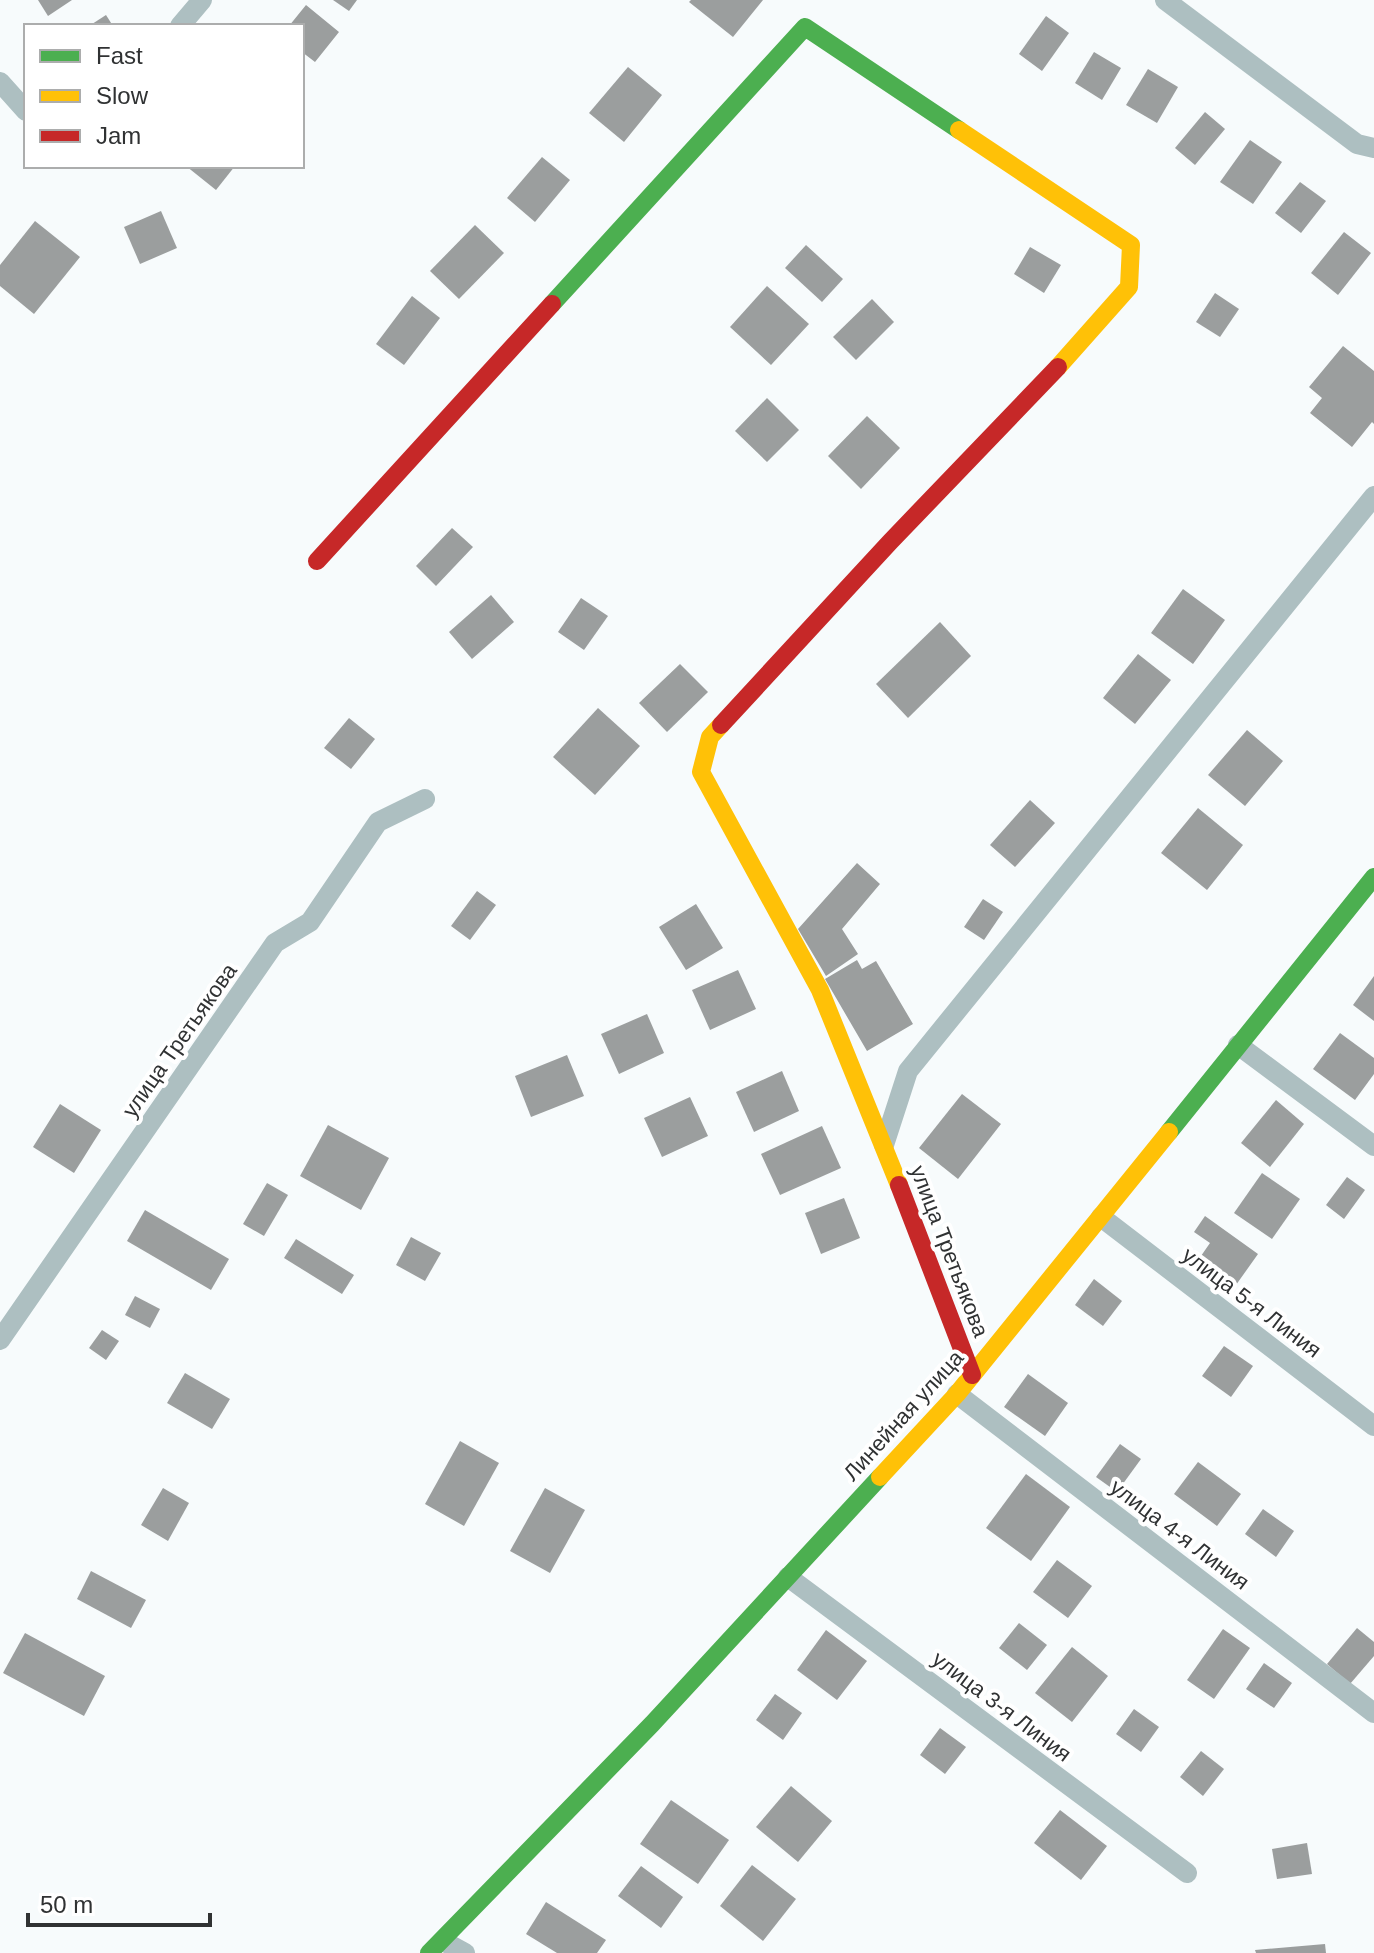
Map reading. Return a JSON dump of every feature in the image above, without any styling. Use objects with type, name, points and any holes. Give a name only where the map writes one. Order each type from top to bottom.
[{"type":"street","points":[[182,24],[202,0]]},
{"type":"street","points":[[1165,0],[1357,144],[1374,148]]},
{"type":"street","name":"улица Третьякова","points":[[317,561],[805,27],[1131,245],[1129,287],[1060,365],[890,542],[710,737],[701,772],[820,990],[884,1145],[972,1375]]},
{"type":"street","points":[[0,82],[24,109]]},
{"type":"street","points":[[884,1145],[908,1071],[1374,496]]},
{"type":"street","name":"улица Третьякова","points":[[0,1340],[275,943],[310,922],[378,822],[425,799]]},
{"type":"street","name":"Линейная улица","points":[[436,1947],[652,1724],[957,1394],[1374,877]]},
{"type":"street","points":[[1238,1045],[1374,1146]]},
{"type":"street","name":"улица 5-я Линия","points":[[1101,1217],[1374,1426]]},
{"type":"street","name":"улица 4-я Линия","points":[[957,1394],[1374,1713]]},
{"type":"street","name":"улица 3-я Линия","points":[[788,1577],[1187,1873]]},
{"type":"street","points":[[436,1947],[465,1953]]},
{"type":"building","points":[[38,0],[72,0],[48,16]]},
{"type":"building","points":[[333,0],[357,0],[349,11]]},
{"type":"building","points":[[763,0],[733,37],[689,2]]},
{"type":"building","points":[[306,5],[339,32],[315,62],[304,54],[304,24],[291,24]]},
{"type":"building","points":[[106,15],[112,24],[92,24]]},
{"type":"building","points":[[1046,16],[1069,33],[1042,71],[1019,54]]},
{"type":"building","points":[[1094,52],[1121,68],[1102,100],[1075,83]]},
{"type":"building","points":[[628,67],[662,95],[624,142],[589,113]]},
{"type":"building","points":[[1148,69],[1178,87],[1157,123],[1126,105]]},
{"type":"building","points":[[1205,112],[1225,129],[1195,165],[1175,148]]},
{"type":"building","points":[[1250,140],[1282,162],[1253,204],[1220,182]]},
{"type":"building","points":[[542,157],[570,180],[535,222],[507,198]]},
{"type":"building","points":[[188,168],[233,168],[216,190]]},
{"type":"building","points":[[1300,182],[1326,201],[1301,233],[1275,213]]},
{"type":"building","points":[[161,211],[177,248],[140,264],[124,227]]},
{"type":"building","points":[[35,221],[80,257],[34,314],[0,286],[0,265]]},
{"type":"building","points":[[475,225],[504,253],[459,299],[430,271]]},
{"type":"building","points":[[1344,232],[1371,253],[1338,295],[1311,273]]},
{"type":"building","points":[[806,245],[843,279],[822,302],[785,268]]},
{"type":"building","points":[[1030,247],[1061,265],[1044,293],[1014,274]]},
{"type":"building","points":[[767,286],[809,324],[771,365],[730,327]]},
{"type":"building","points":[[1215,293],[1239,309],[1220,337],[1196,322]]},
{"type":"building","points":[[412,296],[440,318],[404,365],[376,344]]},
{"type":"building","points":[[872,299],[894,322],[856,360],[833,337]]},
{"type":"building","points":[[1343,346],[1374,371],[1374,424],[1372,422],[1352,447],[1310,413],[1322,398],[1309,387]]},
{"type":"building","points":[[767,398],[799,430],[767,462],[735,431]]},
{"type":"building","points":[[867,416],[900,448],[861,489],[828,456]]},
{"type":"building","points":[[452,528],[473,547],[436,586],[416,566]]},
{"type":"building","points":[[1183,589],[1225,620],[1193,664],[1151,633]]},
{"type":"building","points":[[491,595],[514,622],[472,659],[449,632]]},
{"type":"building","points":[[581,598],[608,616],[584,650],[558,632]]},
{"type":"building","points":[[940,622],[971,656],[908,718],[876,684]]},
{"type":"building","points":[[1138,654],[1171,680],[1135,724],[1103,698]]},
{"type":"building","points":[[680,664],[708,692],[667,732],[639,703]]},
{"type":"building","points":[[598,708],[640,746],[595,795],[553,757]]},
{"type":"building","points":[[349,718],[375,739],[351,769],[324,748]]},
{"type":"building","points":[[1247,730],[1283,761],[1245,806],[1208,775]]},
{"type":"building","points":[[1030,800],[1055,823],[1015,867],[990,845]]},
{"type":"building","points":[[1198,808],[1243,845],[1207,890],[1161,853]]},
{"type":"building","points":[[857,863],[880,884],[842,929],[858,954],[826,976],[798,929]]},
{"type":"building","points":[[477,891],[496,905],[470,940],[451,926]]},
{"type":"building","points":[[983,899],[1003,912],[984,940],[964,927]]},
{"type":"building","points":[[696,904],[723,948],[686,970],[659,927]]},
{"type":"building","points":[[857,960],[862,969],[876,961],[913,1024],[867,1051],[825,979]]},
{"type":"building","points":[[738,970],[756,1009],[710,1030],[692,990]]},
{"type":"building","points":[[1374,976],[1374,1021],[1353,1005]]},
{"type":"building","points":[[647,1014],[664,1053],[619,1074],[601,1034]]},
{"type":"building","points":[[1340,1033],[1374,1058],[1374,1074],[1355,1100],[1313,1069]]},
{"type":"building","points":[[567,1055],[584,1096],[531,1117],[515,1076]]},
{"type":"building","points":[[782,1071],[799,1111],[754,1132],[736,1092]]},
{"type":"building","points":[[962,1094],[1001,1124],[958,1179],[919,1148]]},
{"type":"building","points":[[690,1097],[708,1136],[662,1157],[644,1118]]},
{"type":"building","points":[[1276,1100],[1304,1124],[1270,1167],[1241,1143]]},
{"type":"building","points":[[60,1104],[101,1130],[74,1173],[33,1147]]},
{"type":"building","points":[[328,1125],[389,1158],[361,1210],[300,1176]]},
{"type":"building","points":[[822,1126],[841,1168],[780,1195],[761,1154]]},
{"type":"building","points":[[1262,1173],[1300,1199],[1272,1239],[1234,1213]]},
{"type":"building","points":[[1347,1177],[1365,1190],[1344,1219],[1326,1205]]},
{"type":"building","points":[[267,1183],[288,1195],[264,1236],[243,1224]]},
{"type":"building","points":[[844,1198],[860,1238],[821,1254],[805,1213]]},
{"type":"building","points":[[145,1210],[229,1259],[211,1290],[127,1241]]},
{"type":"building","points":[[1205,1216],[1258,1254],[1231,1292],[1194,1266],[1210,1243],[1194,1232]]},
{"type":"building","points":[[411,1237],[441,1253],[425,1281],[396,1265]]},
{"type":"building","points":[[296,1239],[354,1275],[342,1294],[284,1258]]},
{"type":"building","points":[[1094,1279],[1122,1301],[1103,1326],[1075,1305]]},
{"type":"building","points":[[135,1296],[160,1309],[150,1328],[125,1315]]},
{"type":"building","points":[[102,1330],[119,1341],[106,1360],[89,1348]]},
{"type":"building","points":[[1224,1346],[1253,1366],[1231,1397],[1202,1376]]},
{"type":"building","points":[[185,1373],[230,1399],[212,1429],[167,1403]]},
{"type":"building","points":[[1028,1374],[1068,1403],[1045,1436],[1004,1407]]},
{"type":"building","points":[[460,1441],[499,1463],[464,1526],[425,1504]]},
{"type":"building","points":[[1120,1444],[1141,1459],[1117,1492],[1096,1477]]},
{"type":"building","points":[[1198,1462],[1241,1494],[1217,1526],[1174,1494]]},
{"type":"building","points":[[1026,1474],[1070,1507],[1031,1561],[986,1528]]},
{"type":"building","points":[[163,1488],[189,1503],[168,1541],[141,1525]]},
{"type":"building","points":[[545,1488],[585,1510],[550,1573],[510,1551]]},
{"type":"building","points":[[1263,1509],[1294,1531],[1276,1557],[1245,1534]]},
{"type":"building","points":[[1057,1560],[1092,1586],[1068,1618],[1033,1592]]},
{"type":"building","points":[[91,1571],[146,1600],[131,1628],[77,1599]]},
{"type":"building","points":[[1019,1623],[1047,1645],[1027,1670],[999,1648]]},
{"type":"building","points":[[1357,1628],[1374,1642],[1374,1656],[1350,1684],[1327,1664]]},
{"type":"building","points":[[1223,1629],[1250,1648],[1214,1699],[1187,1680]]},
{"type":"building","points":[[826,1630],[867,1661],[837,1700],[797,1670]]},
{"type":"building","points":[[25,1633],[105,1676],[84,1716],[3,1673]]},
{"type":"building","points":[[1072,1647],[1108,1676],[1072,1722],[1035,1693]]},
{"type":"building","points":[[1264,1663],[1292,1683],[1274,1708],[1246,1689]]},
{"type":"building","points":[[775,1694],[802,1713],[783,1740],[756,1720]]},
{"type":"building","points":[[1134,1709],[1159,1727],[1141,1752],[1116,1734]]},
{"type":"building","points":[[940,1728],[966,1747],[945,1774],[920,1755]]},
{"type":"building","points":[[1201,1751],[1224,1769],[1203,1796],[1180,1777]]},
{"type":"building","points":[[791,1786],[832,1821],[798,1862],[756,1827]]},
{"type":"building","points":[[671,1800],[729,1840],[698,1884],[640,1844]]},
{"type":"building","points":[[1060,1810],[1107,1846],[1081,1880],[1034,1843]]},
{"type":"building","points":[[1307,1843],[1312,1874],[1277,1879],[1272,1849]]},
{"type":"building","points":[[752,1865],[796,1899],[763,1941],[720,1906]]},
{"type":"building","points":[[641,1866],[683,1897],[661,1928],[618,1896]]},
{"type":"building","points":[[546,1902],[606,1940],[597,1953],[557,1953],[526,1934]]},
{"type":"building","points":[[1325,1944],[1326,1953],[1256,1953],[1255,1950]]},
{"type":"traffic: fast","points":[[552,304],[805,27],[959,130]]},
{"type":"traffic: fast","points":[[1169,1132],[1374,877]]},
{"type":"traffic: fast","points":[[429,1953],[652,1724],[880,1477]]},
{"type":"traffic: slow","points":[[959,130],[1131,245],[1129,287],[1058,367]]},
{"type":"traffic: slow","points":[[721,725],[710,737],[701,772],[820,990],[899,1185]]},
{"type":"traffic: slow","points":[[880,1477],[957,1394],[1169,1132]]},
{"type":"traffic: jam","points":[[317,561],[552,304]]},
{"type":"traffic: jam","points":[[721,725],[1058,367]]},
{"type":"traffic: jam","points":[[899,1185],[972,1375]]}]
